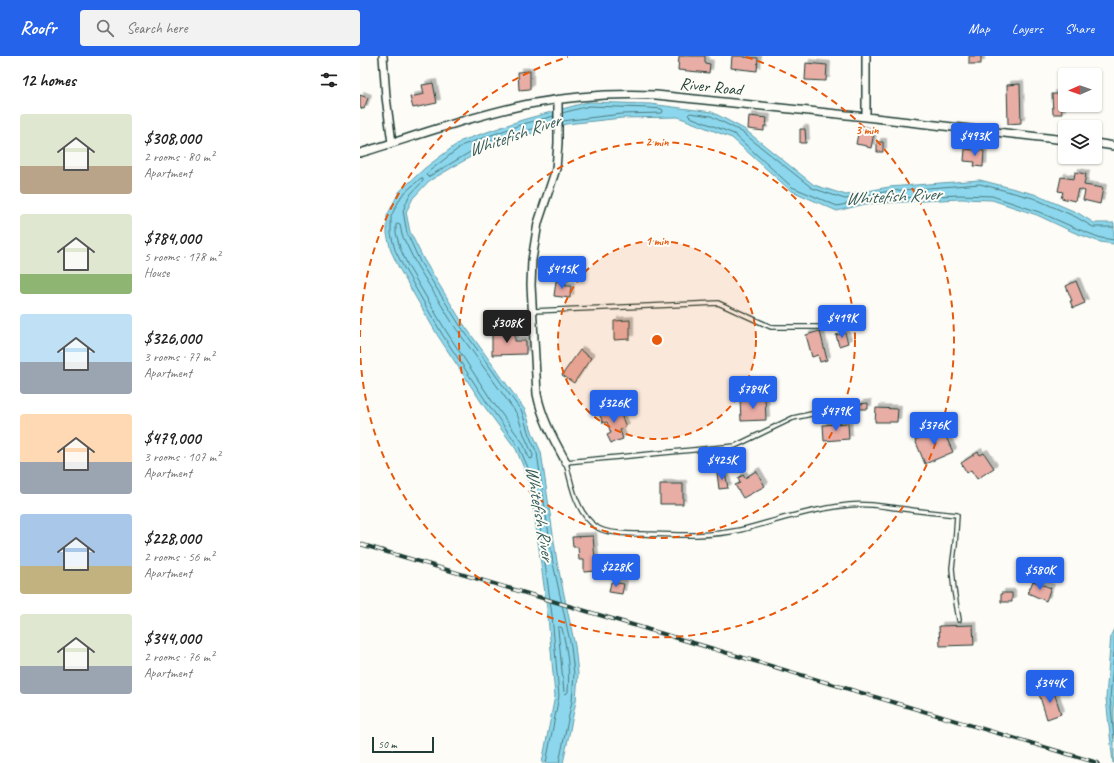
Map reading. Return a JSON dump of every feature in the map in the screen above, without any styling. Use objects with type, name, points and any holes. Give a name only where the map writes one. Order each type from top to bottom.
[{"type":"street","points":[[383,56],[392,143]]},
{"type":"street","points":[[866,56],[866,116]]},
{"type":"street","name":"River Road","points":[[360,153],[444,127],[530,104],[612,95],[656,96],[866,116],[1058,139]]},
{"type":"street","points":[[558,100],[558,143],[556,169],[541,212],[534,241],[532,279],[536,394],[545,423],[566,462]]},
{"type":"street","points":[[1102,144],[1114,146]]},
{"type":"lane","points":[[533,311],[718,302],[771,327],[830,327]]},
{"type":"lane","points":[[839,408],[792,418],[735,446],[566,462],[574,491],[582,511],[590,522],[599,529],[614,532],[676,535],[718,533],[766,524],[793,515],[828,508],[856,505],[886,507],[958,516],[952,568],[959,620]]},
{"type":"water","name":"Whitefish River","points":[[588,102],[650,104],[712,112],[744,129],[814,185],[846,195],[889,187],[980,180],[1034,194],[1078,213],[1094,223],[1114,223],[1114,244],[1100,242],[1073,232],[1037,215],[992,200],[960,199],[865,204],[837,211],[790,190],[732,138],[678,117],[622,118],[566,124],[491,145],[429,181],[413,198],[406,212],[410,232],[424,260],[462,322],[525,410],[541,452],[557,562],[575,646],[578,674],[576,701],[563,763],[542,763],[555,696],[548,616],[528,478],[516,449],[484,406],[438,336],[400,270],[391,251],[387,234],[387,216],[399,192],[425,168],[461,141],[522,120]]},
{"type":"water","points":[[1114,629],[1113,763],[1106,698],[1111,635]]},
{"type":"building","points":[[679,56],[705,56],[705,63],[710,64],[709,73],[678,70]]},
{"type":"building","points":[[732,56],[758,58],[757,71],[731,68]]},
{"type":"building","points":[[969,56],[981,56],[981,64],[969,64]]},
{"type":"building","points":[[806,63],[827,65],[826,81],[805,80]]},
{"type":"building","points":[[530,71],[530,89],[519,90],[518,72]]},
{"type":"building","points":[[433,83],[437,103],[413,108],[410,97],[424,94],[422,85]]},
{"type":"building","points":[[1020,84],[1021,123],[1008,124],[1007,85]]},
{"type":"building","points":[[1052,94],[1058,94],[1058,112],[1062,112],[1062,114],[1053,114]]},
{"type":"building","points":[[360,95],[368,98],[364,109],[360,108]]},
{"type":"building","points":[[749,116],[767,118],[764,131],[748,129]]},
{"type":"building","points":[[800,129],[805,129],[806,143],[800,143]]},
{"type":"building","points":[[859,129],[874,133],[871,148],[856,144]]},
{"type":"building","points":[[877,142],[883,142],[883,152],[877,152]]},
{"type":"building","points":[[965,149],[984,151],[983,167],[974,166],[975,162],[964,161]]},
{"type":"building","points":[[1075,172],[1086,174],[1084,185],[1103,188],[1100,204],[1083,200],[1085,191],[1078,189],[1075,201],[1061,198],[1063,192],[1058,191],[1061,177],[1074,179]]},
{"type":"building","points":[[556,281],[566,283],[565,286],[571,286],[570,298],[554,296]]},
{"type":"building","points":[[1076,281],[1085,303],[1073,308],[1066,286]]},
{"type":"building","points":[[630,320],[630,339],[614,340],[614,321]]},
{"type":"building","points":[[515,331],[515,341],[526,341],[526,354],[492,355],[492,332]]},
{"type":"building","points":[[820,331],[827,360],[820,362],[818,355],[812,357],[806,335]]},
{"type":"building","points":[[845,333],[848,343],[839,346],[836,335]]},
{"type":"building","points":[[580,350],[591,358],[574,383],[562,375]]},
{"type":"building","points":[[765,398],[766,420],[741,421],[740,399]]},
{"type":"building","points":[[868,403],[868,409],[859,409],[859,404]]},
{"type":"building","points":[[613,408],[615,414],[620,412],[626,427],[620,430],[623,439],[611,443],[607,435],[611,433],[607,422],[603,423],[599,413]]},
{"type":"building","points":[[876,408],[898,409],[897,422],[875,422]]},
{"type":"building","points":[[848,423],[849,439],[824,441],[823,425]]},
{"type":"building","points":[[942,428],[953,452],[925,464],[915,440]]},
{"type":"building","points":[[978,452],[980,455],[984,453],[994,468],[977,479],[971,470],[967,473],[961,463]]},
{"type":"building","points":[[756,471],[765,486],[743,498],[735,485],[740,483],[738,478],[743,475],[745,478]]},
{"type":"building","points":[[725,472],[728,488],[719,489],[717,473]]},
{"type":"building","points":[[660,484],[683,484],[683,504],[660,504]]},
{"type":"building","points":[[593,536],[596,571],[584,572],[584,560],[579,560],[578,547],[573,547],[572,537]]},
{"type":"building","points":[[1033,581],[1051,588],[1046,601],[1028,593]]},
{"type":"building","points":[[611,582],[624,584],[622,594],[609,592]]},
{"type":"building","points":[[1001,593],[1012,593],[1012,602],[1001,602]]},
{"type":"building","points":[[973,625],[974,645],[940,646],[939,626]]},
{"type":"building","points":[[1053,689],[1061,714],[1047,719],[1039,694]]},
{"type":"railway","points":[[360,544],[1098,763]]}]
